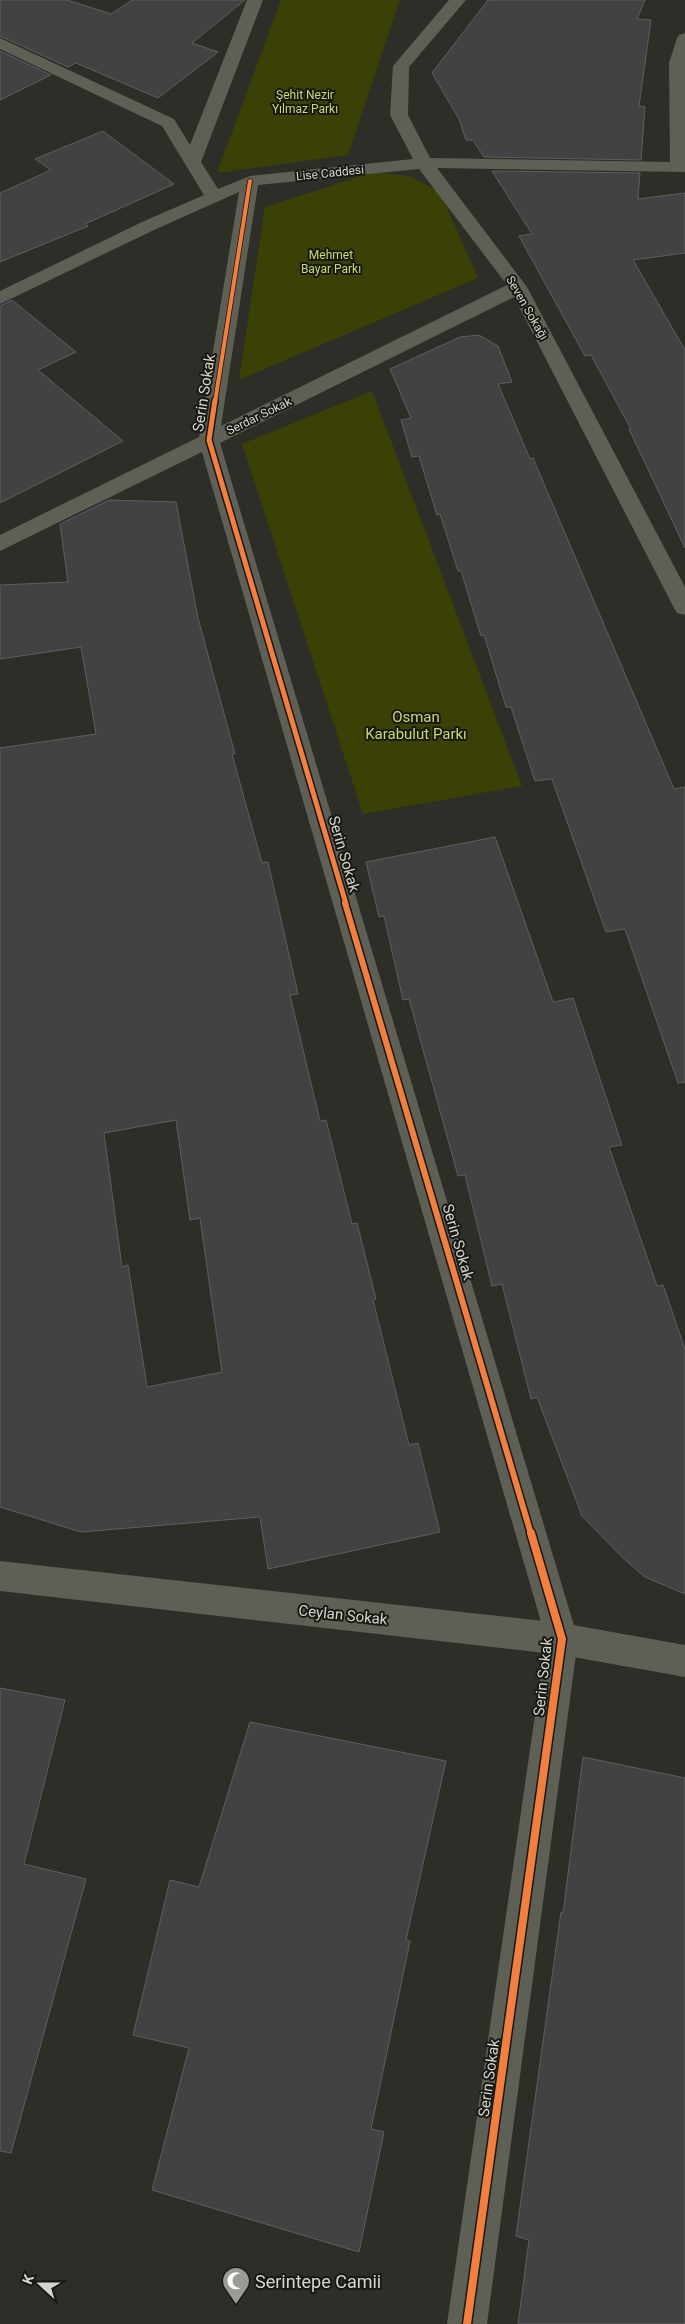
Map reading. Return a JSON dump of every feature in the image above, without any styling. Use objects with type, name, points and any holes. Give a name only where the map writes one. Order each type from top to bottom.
[{"type":"street","points":[[192,162],[255,0]]},
{"type":"street","name":"Seven Sokağı","points":[[458,0],[400,66],[399,115],[424,163],[518,287],[685,608]]},
{"type":"street","points":[[682,167],[677,137],[677,63],[685,38]]},
{"type":"street","points":[[0,43],[168,124],[214,197]]},
{"type":"street","name":"Lise Caddesi","points":[[0,298],[148,226],[250,181],[424,163],[682,167]]},
{"type":"street","name":"Serin Sokak","points":[[250,181],[209,440],[562,1640],[467,2324]]},
{"type":"street","name":"Serdar Sokak","points":[[0,544],[518,287]]},
{"type":"street","name":"Ceylan Sokak","points":[[0,1576],[562,1640],[685,1661]]},
{"type":"green space","name":"Şehit Nezir Yılmaz Parkı","points":[[281,0],[400,0],[348,155],[217,173]]},
{"type":"green space","name":"Mehmet Bayar Parkı","points":[[374,172],[410,176],[440,192],[478,278],[239,380],[265,207]]},
{"type":"green space","name":"Osman Karabulut Parkı","points":[[372,391],[522,786],[363,814],[242,444]]},
{"type":"building","points":[[0,0],[67,0],[111,14],[132,0],[245,0],[192,43],[218,52],[158,98],[76,63],[68,67],[0,36]]},
{"type":"building","points":[[488,0],[645,0],[637,19],[651,20],[639,106],[645,107],[641,160],[484,157],[473,140],[466,140],[459,119],[432,73]]},
{"type":"building","points":[[0,51],[51,75],[0,100]]},
{"type":"building","points":[[103,131],[174,184],[85,224],[88,226],[0,262],[0,193],[51,170],[35,159]]},
{"type":"building","points":[[492,171],[640,173],[638,199],[685,193],[685,253],[633,260],[685,350],[685,548],[629,429],[631,429],[591,355],[585,356],[519,236],[532,234]]},
{"type":"building","points":[[12,300],[76,352],[38,370],[123,441],[0,503],[0,306]]},
{"type":"building","points":[[479,335],[498,346],[512,382],[498,384],[530,459],[533,458],[674,789],[685,787],[685,1082],[678,1083],[625,929],[606,932],[552,779],[535,781],[511,707],[506,707],[484,635],[481,636],[461,571],[458,571],[440,514],[437,515],[419,456],[412,457],[401,420],[411,418],[390,369],[460,337]]},
{"type":"building","points":[[109,500],[176,502],[198,618],[235,754],[232,754],[262,863],[268,862],[298,994],[290,995],[320,1121],[326,1120],[352,1224],[357,1223],[376,1299],[373,1300],[409,1445],[418,1443],[440,1532],[268,1569],[260,1517],[81,1532],[0,1507],[0,748],[96,734],[81,647],[0,659],[0,585],[68,582],[60,524]],"holes":[[[176,1120],[190,1220],[200,1218],[222,1372],[147,1387],[128,1265],[122,1267],[104,1133]]]},
{"type":"building","points":[[495,837],[553,1002],[573,998],[622,1145],[609,1147],[657,1286],[663,1285],[685,1349],[685,1594],[645,1577],[623,1558],[582,1516],[537,1397],[531,1399],[502,1284],[492,1286],[465,1175],[458,1176],[409,999],[403,1000],[384,916],[379,917],[366,862]]},
{"type":"building","points":[[0,1688],[65,1700],[24,1864],[86,1879],[11,2153],[0,2151]]},
{"type":"building","points":[[250,1722],[446,1761],[406,1940],[410,1941],[371,2129],[384,2132],[359,2252],[152,2190],[189,2048],[133,2035],[170,1880],[199,1887]]},
{"type":"building","points":[[583,1757],[685,1778],[685,2324],[518,2324],[529,2240],[516,2236],[561,1912],[563,1913]]},
{"type":"cycle path","points":[[250,181],[209,440],[562,1639],[467,2324]]},
{"type":"place","name":"Serintepe Camii","points":[[236,2305]]}]
